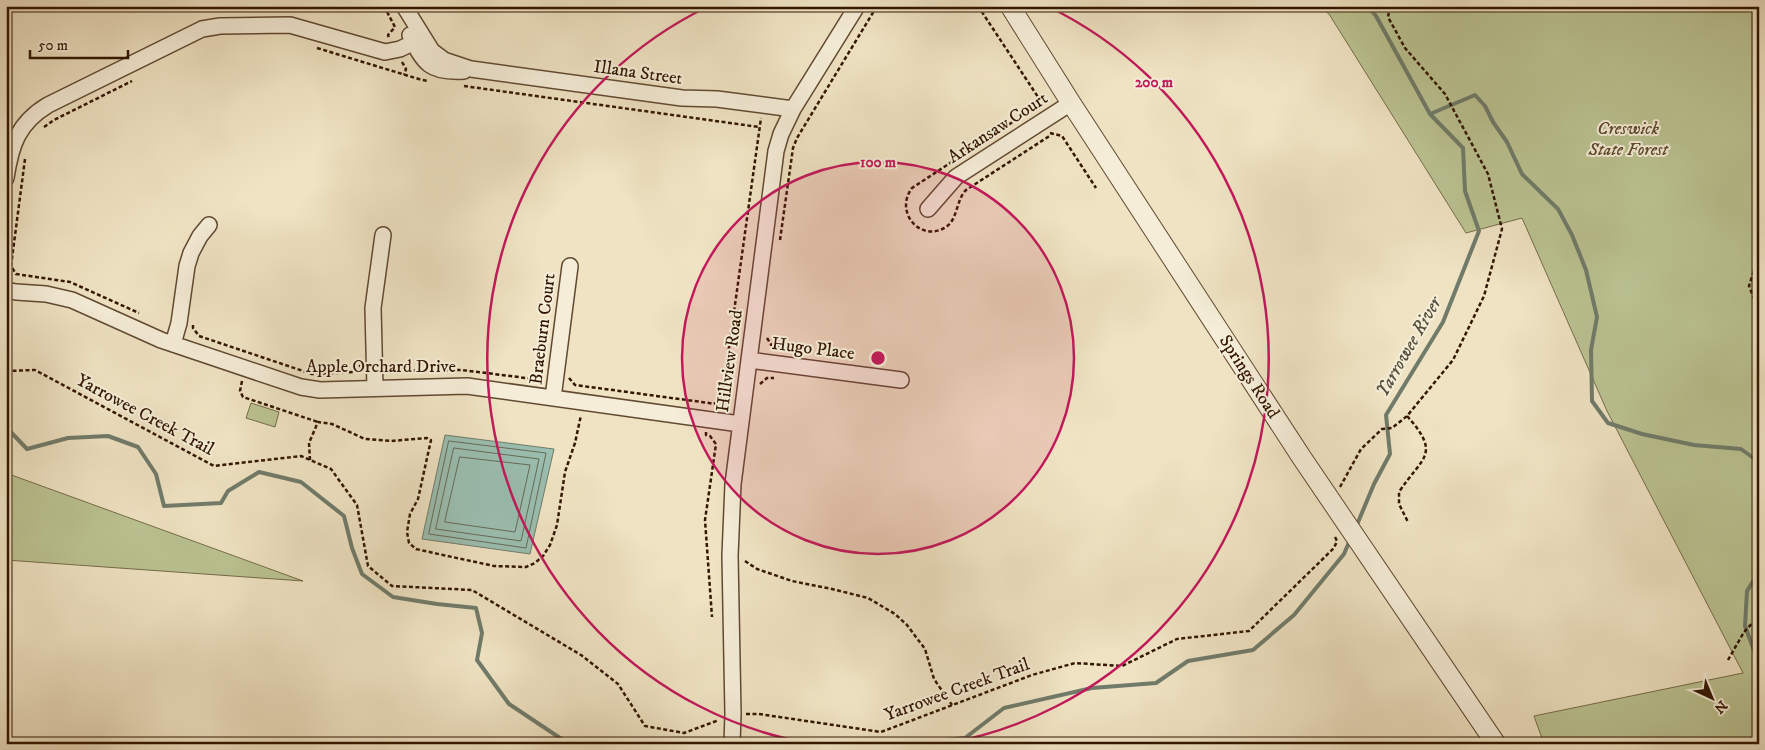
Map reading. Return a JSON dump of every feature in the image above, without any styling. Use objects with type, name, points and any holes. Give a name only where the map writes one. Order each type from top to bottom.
[{"type":"street","name":"Illana Street","points":[[403,6],[405,22],[418,40],[423,59],[438,70],[448,72],[478,70],[682,98],[717,99],[793,109]]},
{"type":"street","name":"Hillview Road","points":[[732,744],[730,539],[733,484],[776,151],[781,134],[793,109],[857,6]]},
{"type":"street","name":"Springs Road","points":[[1010,6],[1070,103],[1329,498],[1496,744]]},
{"type":"street","points":[[6,178],[10,154],[15,140],[24,125],[36,113],[48,105],[202,29],[220,26],[290,25],[385,52],[396,51],[418,40]]},
{"type":"street","name":"Arkansaw Court","points":[[928,209],[956,177],[1070,103]]},
{"type":"street","points":[[172,344],[191,253],[200,236],[209,226]]},
{"type":"street","points":[[375,388],[373,308],[383,235]]},
{"type":"street","name":"Braeburn Court","points":[[553,398],[570,266]]},
{"type":"street","name":"Apple Orchard Drive","points":[[6,290],[18,293],[46,294],[72,300],[172,344],[301,387],[320,390],[467,386],[740,424]]},
{"type":"street","name":"Hugo Place","points":[[749,360],[901,380]]},
{"type":"path","points":[[779,245],[792,148],[877,6]]},
{"type":"path","points":[[978,6],[1038,97],[1034,108],[1038,115]]},
{"type":"path","points":[[1329,498],[1336,493],[1361,450],[1382,430],[1392,428],[1407,416],[1453,360],[1484,296],[1502,229],[1488,174],[1445,94],[1405,48],[1388,18],[1390,6]]},
{"type":"path","points":[[310,46],[433,82]]},
{"type":"path","points":[[40,130],[54,120],[132,81]]},
{"type":"path","points":[[462,85],[759,127]]},
{"type":"path","points":[[181,308],[195,310],[193,328],[199,336],[312,374],[354,372],[360,365],[360,355],[388,355],[388,364],[396,371],[462,370],[534,380],[542,374],[543,367],[556,368],[570,370],[569,377],[575,385],[714,404],[722,398],[763,105]]},
{"type":"path","points":[[1047,128],[1051,135],[1053,133],[1062,136],[1096,188]]},
{"type":"path","points":[[26,153],[11,266],[16,274],[75,283],[141,314]]},
{"type":"path","points":[[1759,260],[1757,261],[1750,286],[1759,312]]},
{"type":"path","points":[[759,392],[760,384],[768,378],[774,379],[778,347],[772,346],[766,339],[768,330]]},
{"type":"path","name":"Yarrowee Creek Trail","points":[[6,371],[35,370],[214,466],[301,456],[332,469],[358,505],[368,566],[392,586],[472,590],[581,655],[618,684],[645,726],[684,734],[733,719],[759,714],[880,732],[1032,676],[1075,663],[1122,666],[1177,639],[1249,631],[1334,548],[1337,541],[1333,533]]},
{"type":"path","points":[[244,377],[240,391],[243,397],[318,422],[332,424],[365,440],[391,441],[427,438],[431,440],[418,499],[410,514],[407,532],[410,543],[416,549],[494,566],[522,568],[535,564],[544,556],[555,530],[565,472],[578,434],[583,402]]},
{"type":"path","points":[[709,403],[706,435],[710,436],[716,444],[705,520],[712,617]]},
{"type":"path","points":[[1407,416],[1423,435],[1426,450],[1420,466],[1399,492],[1398,497],[1408,522]]},
{"type":"path","points":[[310,460],[309,443],[318,422]]},
{"type":"path","points":[[743,557],[749,564],[768,574],[798,583],[868,598],[895,614],[907,626],[925,650],[934,680],[952,705]]},
{"type":"path","points":[[1728,660],[1744,632],[1759,616]]},
{"type":"green space","name":"Creswick State Forest","points":[[1318,6],[1759,6],[1759,744],[1544,744],[1534,716],[1743,673],[1607,411],[1522,218],[1466,233],[1329,14]]},
{"type":"green space","points":[[251,403],[279,412],[275,427],[246,418]]},
{"type":"green space","points":[[6,473],[303,581],[6,560]]},
{"type":"water","points":[[445,435],[554,449],[530,554],[422,539]]},
{"type":"waterway","name":"Yarrowee River","points":[[1356,527],[1374,484],[1390,454],[1386,415],[1443,322],[1479,231],[1465,191],[1463,148],[1430,114],[1376,16],[1368,6]]},
{"type":"waterway","points":[[1430,114],[1475,95],[1485,106],[1493,122],[1507,142],[1522,174],[1558,209],[1572,235],[1586,270],[1597,317],[1591,350],[1592,401],[1608,423],[1642,434],[1694,445],[1741,449],[1759,462]]},
{"type":"waterway","name":"Yarrowee River","points":[[6,427],[27,449],[68,438],[108,436],[138,447],[156,474],[164,506],[221,503],[228,491],[259,472],[301,482],[344,516],[352,548],[362,574],[393,597],[476,608],[482,633],[477,660],[509,704],[569,744]]},
{"type":"waterway","name":"Yarrowee River","points":[[904,744],[965,738],[1004,708],[1092,688],[1156,683],[1188,661],[1253,650],[1294,615],[1344,554],[1350,540]]},
{"type":"waterway","points":[[1759,572],[1747,591],[1745,626],[1759,664]]}]
